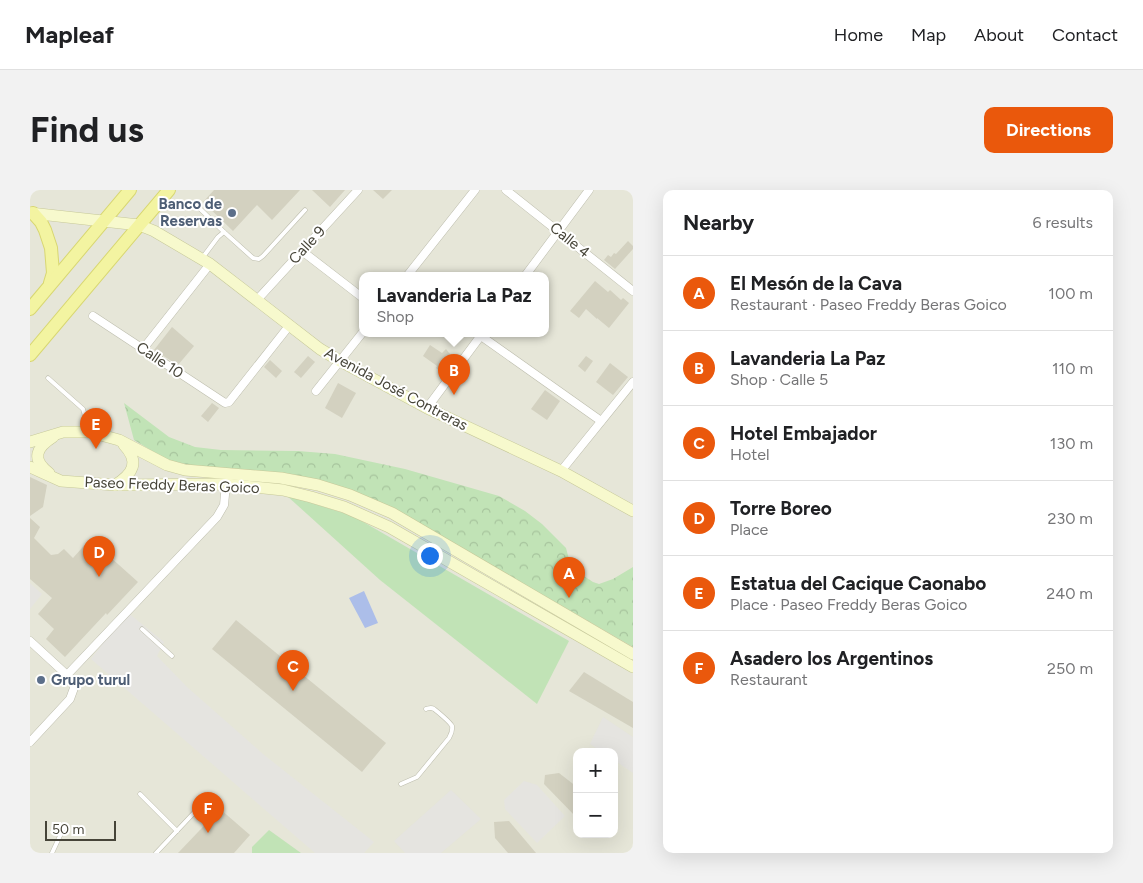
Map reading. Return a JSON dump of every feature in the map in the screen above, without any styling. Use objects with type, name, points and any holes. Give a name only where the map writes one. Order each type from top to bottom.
[{"type":"main road","points":[[30,308],[130,190]]},
{"type":"main road","points":[[30,355],[169,190]]},
{"type":"main road","points":[[32,213],[41,222],[51,248],[53,273],[50,285]]},
{"type":"street","name":"Calle 9","points":[[257,300],[358,190]]},
{"type":"street","points":[[410,272],[475,190]]},
{"type":"street","name":"Calle 4","points":[[506,190],[515,193],[633,291]]},
{"type":"street","points":[[528,272],[590,190]]},
{"type":"street","name":"Avenida José Contreras","points":[[32,213],[139,225],[154,231],[206,262],[320,349],[340,361],[427,408],[561,471],[632,510]]},
{"type":"street","points":[[302,251],[359,295]]},
{"type":"street","points":[[143,349],[206,262]]},
{"type":"street","name":"Calle 10","points":[[93,316],[225,404],[236,394],[289,326]]},
{"type":"street","points":[[316,391],[359,337]]},
{"type":"street","points":[[427,408],[480,337]]},
{"type":"street","points":[[485,337],[601,421]]},
{"type":"street","points":[[561,471],[633,382]]},
{"type":"street","points":[[61,481],[41,467],[38,454],[44,443],[63,432]]},
{"type":"street","name":"Paseo Freddy Beras Goico","points":[[30,442],[63,432],[90,432],[119,440],[167,465],[185,470],[281,478],[318,485],[350,495],[392,513],[612,648],[633,667]]},
{"type":"street","points":[[115,485],[130,474],[133,463],[130,451],[119,440]]},
{"type":"street","name":"Paseo Freddy Beras Goico","points":[[30,467],[61,481],[115,485],[226,484],[283,490],[344,507],[388,527],[612,648],[633,654]]},
{"type":"street","points":[[67,675],[217,517],[224,505],[226,484]]},
{"type":"street","points":[[30,641],[67,675],[72,681],[74,688],[70,700],[30,742]]},
{"type":"lane","points":[[195,204],[253,258],[260,259],[306,210]]},
{"type":"lane","points":[[206,262],[218,237],[224,232]]},
{"type":"lane","points":[[48,378],[83,409],[90,432]]},
{"type":"lane","points":[[142,629],[172,656]]},
{"type":"lane","points":[[401,784],[412,780],[423,771],[450,738],[452,727],[449,722],[434,709],[426,709]]},
{"type":"lane","points":[[140,794],[177,831]]},
{"type":"lane","points":[[156,853],[206,800]]},
{"type":"lane","points":[[52,853],[65,825]]},
{"type":"shaded area","points":[[30,190],[633,190],[633,853],[30,853]]},
{"type":"shaded area","points":[[30,583],[42,594],[30,609]]},
{"type":"shaded area","points":[[127,612],[164,642],[157,656],[187,687],[263,754],[374,842],[364,853],[315,853],[91,659]]},
{"type":"shaded area","points":[[603,717],[633,737],[633,773],[618,763],[618,748],[596,748],[590,744]]},
{"type":"shaded area","points":[[524,781],[537,785],[565,816],[537,843],[505,809],[504,800]]},
{"type":"shaded area","points":[[451,790],[481,819],[441,853],[405,853],[394,841]]},
{"type":"green space","points":[[124,403],[169,437],[195,447],[221,450],[298,451],[335,454],[405,469],[499,496],[525,511],[542,524],[566,548],[570,563],[579,573],[593,582],[599,584],[613,579],[633,567],[633,647],[389,506],[283,474],[190,465],[167,460],[134,440]]},
{"type":"green space","points":[[286,495],[353,516],[569,641],[537,704],[380,580]]},
{"type":"green space","points":[[269,830],[301,853],[252,853],[252,847]]},
{"type":"water","points":[[364,591],[378,623],[365,628],[349,598]]},
{"type":"building","name":"Banco de Reservas","points":[[214,190],[300,190],[272,220],[257,205],[233,231],[203,202]]},
{"type":"building","points":[[312,190],[345,190],[330,207]]},
{"type":"building","points":[[373,190],[392,190],[383,199]]},
{"type":"building","points":[[628,241],[633,246],[633,249],[615,269],[604,260],[608,255],[611,257],[614,253],[616,254]]},
{"type":"building","points":[[595,281],[608,292],[610,290],[621,300],[623,298],[629,303],[609,328],[586,309],[579,318],[570,311]]},
{"type":"building","points":[[172,327],[194,346],[178,365],[154,350]]},
{"type":"building","points":[[430,345],[442,353],[446,349],[450,354],[449,356],[453,358],[443,373],[423,356]]},
{"type":"building","points":[[308,356],[315,362],[301,378],[294,372]]},
{"type":"building","points":[[586,356],[593,361],[585,372],[578,366]]},
{"type":"building","points":[[270,360],[282,371],[276,378],[264,367]]},
{"type":"building","points":[[610,363],[628,377],[613,395],[596,382]]},
{"type":"building","points":[[338,383],[356,393],[342,418],[325,408]]},
{"type":"building","points":[[545,390],[560,401],[547,420],[531,409]]},
{"type":"building","points":[[212,403],[219,408],[208,422],[201,416]]},
{"type":"building","points":[[30,477],[47,485],[43,507],[30,516]]},
{"type":"building","points":[[30,518],[40,527],[34,538],[51,555],[58,554],[64,549],[73,558],[90,539],[138,582],[65,657],[46,639],[54,629],[38,614],[52,598],[30,579]]},
{"type":"building","points":[[236,620],[386,743],[362,772],[212,649]]},
{"type":"building","points":[[584,672],[633,702],[633,728],[569,691]]},
{"type":"building","points":[[559,773],[573,784],[573,814],[544,784],[545,775]]},
{"type":"building","points":[[220,809],[250,835],[234,853],[178,853]]},
{"type":"building","points":[[509,821],[536,853],[508,853],[495,838],[494,822]]},
{"type":"place","name":"Banco de Reservas","points":[[232,213]]},
{"type":"place","name":"Lavanderia La Paz","points":[[454,395]]},
{"type":"place","name":"Estatua del Cacique Caonabo","points":[[96,449]]},
{"type":"place","name":"Torre Boreo","points":[[99,577]]},
{"type":"place","name":"El Mesón de la Cava","points":[[569,598]]},
{"type":"place","name":"Grupo turul","points":[[41,680]]},
{"type":"place","name":"Hotel Embajador","points":[[293,691]]},
{"type":"place","name":"Asadero los Argentinos","points":[[208,833]]}]
